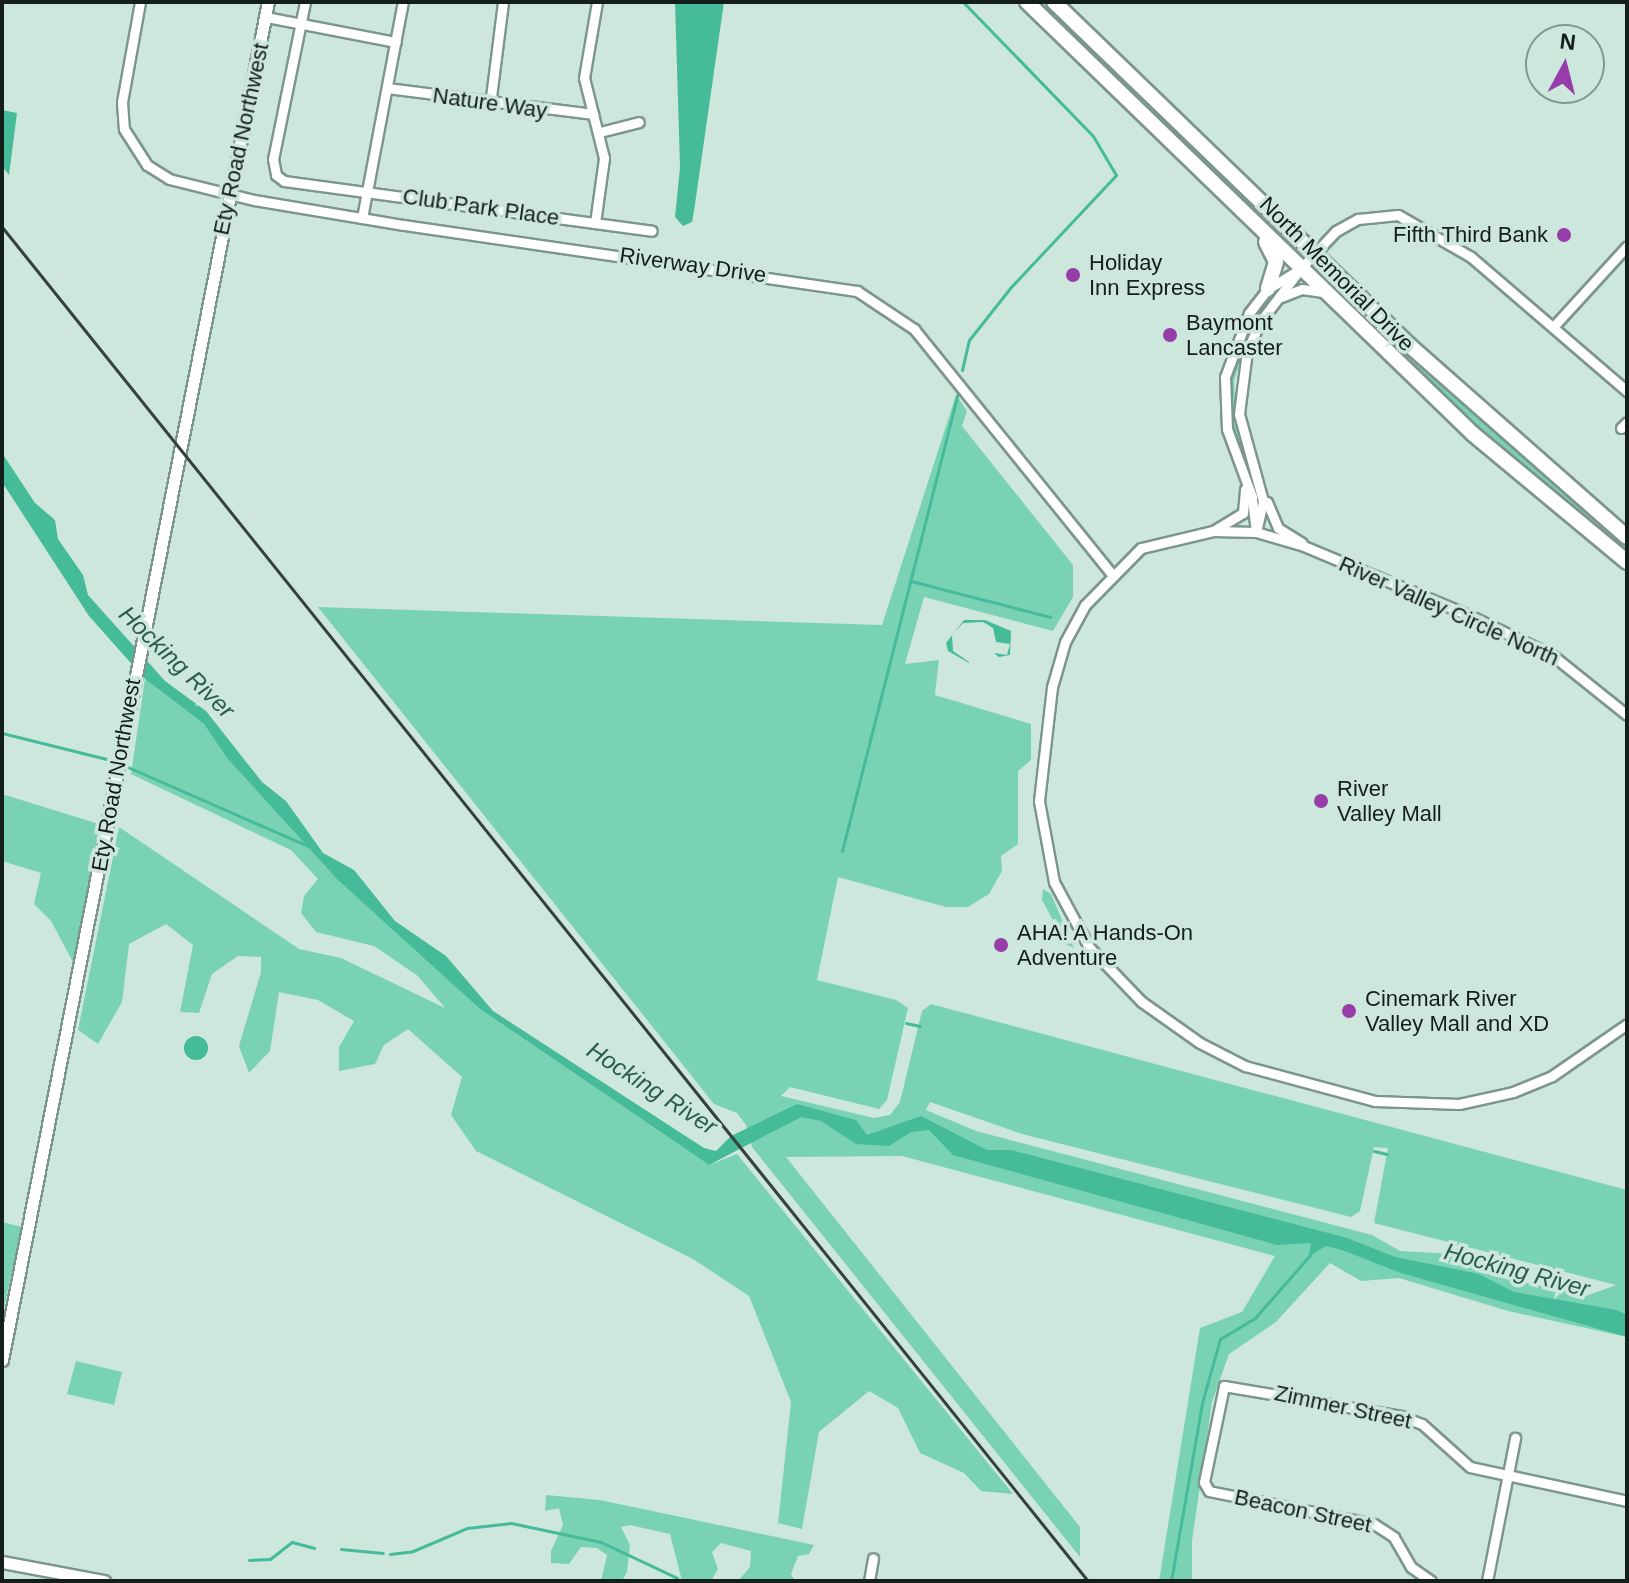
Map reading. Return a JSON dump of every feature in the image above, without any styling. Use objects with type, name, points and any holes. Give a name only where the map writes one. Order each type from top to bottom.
[{"type":"main road","name":"North Memorial Drive","points":[[1027,2],[1263,234],[1500,459],[1627,562]]},
{"type":"main road","name":"North Memorial Drive","points":[[1054,2],[1492,422],[1627,537]]},
{"type":"main road","points":[[1067,2],[1120,55],[1142,85]]},
{"type":"main road","name":"North Memorial Drive","points":[[1263,234],[1276,256],[1275,293]]},
{"type":"street","name":"Riverway Drive","points":[[140,2],[122,102],[124,129],[147,165],[169,179],[229,195],[362,218],[857,291],[914,329],[1111,573]]},
{"type":"street","name":"Ety Road Northwest","points":[[2,1360],[268,2]]},
{"type":"street","points":[[301,24],[305,2]]},
{"type":"street","points":[[362,218],[403,2]]},
{"type":"street","points":[[490,105],[503,2]]},
{"type":"street","points":[[595,223],[604,158],[585,64],[597,2]]},
{"type":"street","points":[[266,17],[396,42]]},
{"type":"street","name":"Club Park Place","points":[[301,24],[273,159],[276,175],[284,181],[652,231]]},
{"type":"street","name":"Nature Way","points":[[387,88],[490,105],[593,114]]},
{"type":"street","points":[[600,132],[639,122]]},
{"type":"street","points":[[1256,532],[1252,497],[1227,429],[1225,377],[1241,327],[1317,252],[1358,219],[1398,215],[1491,271],[1627,391]]},
{"type":"street","points":[[1554,326],[1627,246]]},
{"type":"street","points":[[1275,293],[1302,289],[1326,293]]},
{"type":"street","name":"River Valley Circle North","points":[[1275,293],[1255,332],[1239,384],[1239,414],[1262,492],[1278,528],[1304,546]]},
{"type":"street","points":[[1244,482],[1243,513],[1213,531],[1152,543],[1111,573],[1075,621],[1056,669],[1040,772],[1039,820],[1054,882],[1069,915],[1104,966],[1142,1002],[1200,1043],[1245,1066],[1362,1098],[1419,1106],[1459,1104],[1513,1092],[1562,1070],[1627,1024]]},
{"type":"street","points":[[1256,532],[1262,492]]},
{"type":"street","name":"River Valley Circle North","points":[[1213,531],[1256,532],[1304,546],[1531,643],[1575,669],[1627,715]]},
{"type":"street","name":"Zimmer Street","points":[[1204,1482],[1219,1398],[1231,1384],[1412,1419],[1461,1463],[1508,1477],[1627,1501]]},
{"type":"street","points":[[1487,1581],[1515,1438]]},
{"type":"street","name":"Beacon Street","points":[[1204,1482],[1214,1493],[1379,1526],[1394,1537],[1411,1567],[1431,1581]]},
{"type":"street","points":[[869,1581],[873,1558]]},
{"type":"street","points":[[2,1562],[104,1581]]},
{"type":"shaded area","points":[[675,2],[724,2],[692,222],[683,226],[675,217],[680,167]]},
{"type":"shaded area","points":[[1067,22],[1152,102],[1151,109],[1066,29]]},
{"type":"shaded area","points":[[2,110],[17,113],[9,175],[2,166]]},
{"type":"shaded area","points":[[1160,114],[1232,184],[1213,174],[1159,121]]},
{"type":"shaded area","points":[[1272,292],[1275,295],[1250,329],[1234,381],[1237,431],[1260,504],[1256,504],[1233,432],[1230,381],[1246,326]]},
{"type":"shaded area","points":[[1398,347],[1627,543],[1627,554],[1475,427],[1395,350]]},
{"type":"shaded area","points":[[956,395],[967,411],[962,426],[1073,565],[1073,597],[1053,631],[924,597],[905,664],[939,660],[935,695],[1031,724],[1031,760],[1018,771],[1018,844],[1001,856],[1002,871],[989,894],[968,907],[946,907],[838,877],[817,980],[896,1000],[908,1008],[887,1100],[879,1109],[790,1087],[781,1096],[874,1118],[890,1115],[900,1102],[922,1011],[931,1004],[1627,1190],[1627,1337],[1508,1311],[1399,1278],[1361,1281],[1330,1263],[1276,1322],[1229,1354],[1212,1402],[1192,1541],[1192,1581],[1159,1581],[1200,1328],[1242,1312],[1275,1256],[902,1156],[786,1157],[1080,1527],[1080,1557],[752,1147],[746,1125],[737,1113],[714,1104],[318,607],[882,625]],"holes":[[[930,1102],[1022,1134],[1351,1217],[1360,1211],[1374,1147],[1388,1148],[1374,1223],[1616,1285],[1586,1296],[1518,1281],[1453,1254],[1400,1251],[1372,1235],[976,1131],[926,1110]]]},
{"type":"shaded area","points":[[2,453],[35,503],[55,520],[58,539],[83,575],[88,595],[165,681],[206,711],[262,782],[286,801],[323,853],[354,870],[395,921],[446,956],[493,1011],[704,1148],[716,1151],[731,1136],[797,1104],[856,1120],[867,1135],[921,1116],[987,1150],[1011,1150],[1347,1238],[1395,1257],[1479,1274],[1514,1292],[1617,1310],[1627,1315],[1627,1337],[1401,1273],[1342,1250],[1326,1246],[1309,1256],[1311,1243],[1277,1245],[953,1155],[929,1130],[911,1132],[889,1146],[856,1144],[821,1121],[801,1117],[709,1165],[480,1009],[337,879],[228,759],[204,724],[145,679],[89,616],[2,482]]},
{"type":"shaded area","points":[[964,620],[985,620],[1011,631],[1010,655],[999,657],[994,653],[1007,655],[1010,644],[996,642],[993,628],[983,622],[963,623],[954,633]]},
{"type":"shaded area","points":[[952,635],[953,651],[969,663],[948,651],[946,643]]},
{"type":"shaded area","points":[[145,679],[204,724],[296,834],[480,1009],[709,1165],[737,1154],[1013,1494],[981,1491],[964,1473],[920,1453],[898,1408],[869,1391],[819,1432],[802,1529],[778,1523],[791,1402],[749,1296],[693,1259],[476,1151],[451,1115],[462,1077],[408,1029],[384,1045],[375,1064],[339,1071],[339,1047],[354,1021],[318,1000],[279,992],[270,1051],[249,1073],[239,1046],[261,972],[261,957],[238,956],[212,974],[199,1013],[180,1012],[193,945],[166,924],[129,944],[122,1002],[98,1044],[78,1030],[119,827],[299,949],[341,958],[445,1008],[418,976],[374,946],[316,932],[301,913],[304,896],[318,879],[291,850],[131,774]]},
{"type":"shaded area","points":[[2,794],[102,825],[73,962],[51,921],[34,904],[41,873],[2,861]]},
{"type":"shaded area","points":[[1043,889],[1051,894],[1074,948],[1066,944],[1042,900]]},
{"type":"shaded area","points":[[196,1036],[205,1039],[208,1048],[205,1057],[196,1060],[187,1057],[184,1048],[187,1039]]},
{"type":"shaded area","points":[[2,1222],[22,1227],[2,1316]]},
{"type":"shaded area","points":[[76,1361],[122,1372],[114,1405],[67,1394]]},
{"type":"shaded area","points":[[546,1495],[600,1500],[814,1545],[809,1554],[798,1556],[791,1574],[795,1581],[738,1581],[750,1567],[751,1551],[721,1543],[712,1552],[718,1569],[711,1581],[682,1581],[670,1534],[630,1525],[621,1527],[630,1545],[627,1572],[622,1581],[601,1581],[607,1555],[597,1548],[581,1547],[569,1564],[551,1563],[551,1551],[563,1525],[559,1508],[545,1511]]},
{"type":"waterway","points":[[962,370],[969,340],[1010,288],[1116,175],[1093,136],[963,2]]},
{"type":"waterway","points":[[842,851],[958,391]]},
{"type":"waterway","points":[[911,581],[1050,617]]},
{"type":"waterway","points":[[2,733],[114,761]]},
{"type":"waterway","points":[[121,764],[308,846]]},
{"type":"waterway","points":[[906,1023],[920,1026]]},
{"type":"waterway","points":[[1374,1151],[1387,1154]]},
{"type":"waterway","points":[[1171,1581],[1202,1403],[1220,1339],[1255,1318],[1310,1255]]},
{"type":"waterway","points":[[390,1554],[413,1551],[467,1528],[511,1523],[601,1542],[677,1578]]},
{"type":"waterway","points":[[249,1560],[270,1559],[292,1542],[314,1548]]},
{"type":"waterway","points":[[341,1549],[383,1553]]},
{"type":"railway","points":[[2,227],[1088,1581]]},
{"type":"place","name":"Fifth Third Bank","points":[[1564,235]]},
{"type":"place","name":"Holiday Inn Express","points":[[1073,275]]},
{"type":"place","name":"Baymont Lancaster","points":[[1170,335]]},
{"type":"place","name":"River Valley Mall","points":[[1321,801]]},
{"type":"place","name":"AHA! A Hands-On Adventure","points":[[1001,945]]},
{"type":"place","name":"Cinemark River Valley Mall and XD","points":[[1349,1011]]},
{"type":"water label","name":"Hocking River","points":[[177,662]]},
{"type":"water label","name":"Hocking River","points":[[652,1088]]},
{"type":"water label","name":"Hocking River","points":[[1517,1270]]}]
